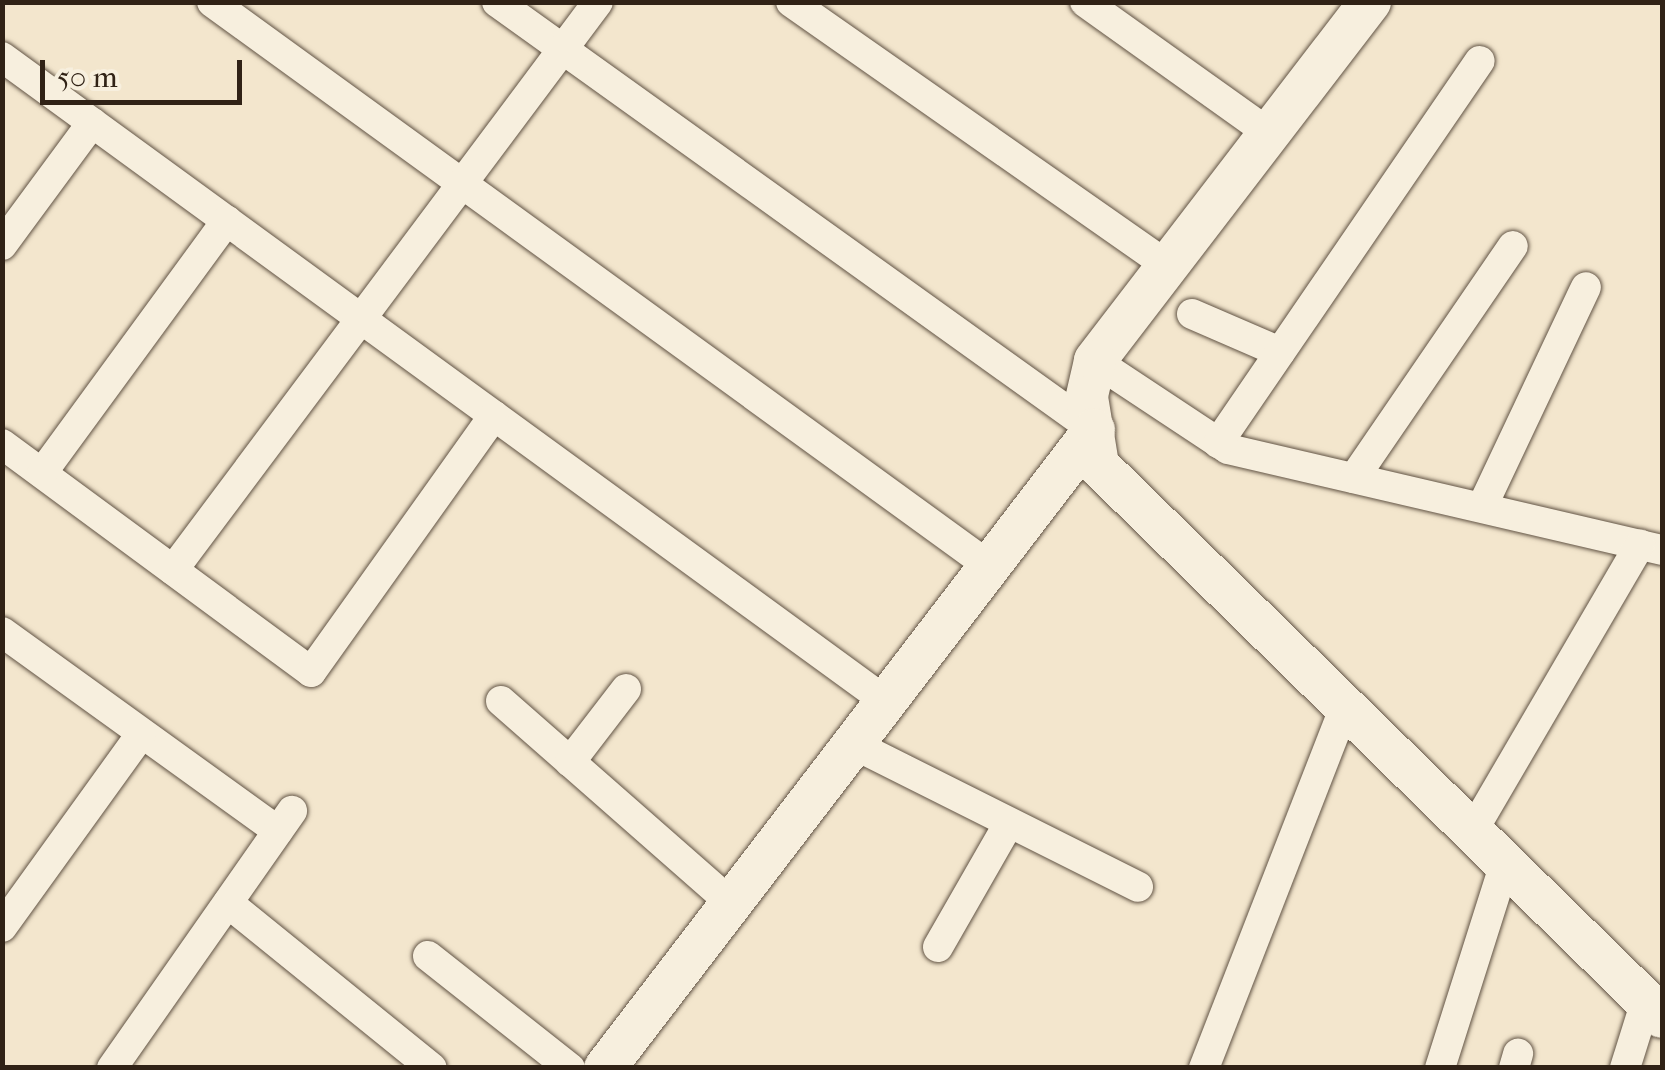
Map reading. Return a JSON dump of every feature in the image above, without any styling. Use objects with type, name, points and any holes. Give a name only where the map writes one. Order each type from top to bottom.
[{"type":"street","points":[[497,2],[1094,430]]},
{"type":"street","points":[[173,570],[598,2]]},
{"type":"street","points":[[792,2],[1164,264]]},
{"type":"street","points":[[1085,2],[1267,132]]},
{"type":"street","points":[[228,7],[462,184],[988,566]]},
{"type":"street","points":[[1356,7],[1095,361],[1094,430],[1098,464],[1135,508],[1654,1009],[1625,1068]]},
{"type":"street","points":[[2,58],[884,700]]},
{"type":"street","points":[[1218,442],[1480,61]]},
{"type":"street","points":[[2,245],[92,123]]},
{"type":"street","points":[[42,473],[226,220]]},
{"type":"street","points":[[1354,478],[1514,246]]},
{"type":"street","points":[[1482,507],[1586,287]]},
{"type":"street","points":[[1192,314],[1280,352]]},
{"type":"street","points":[[1095,361],[1218,442],[1354,478],[1656,546],[1472,832]]},
{"type":"street","points":[[2,444],[311,672],[494,415]]},
{"type":"street","points":[[604,1068],[1094,430]]},
{"type":"street","points":[[3,633],[141,734],[285,821],[112,1068]]},
{"type":"street","points":[[570,762],[626,690]]},
{"type":"street","points":[[502,701],[730,902]]},
{"type":"street","points":[[1204,1068],[1344,708]]},
{"type":"street","points":[[2,927],[141,734]]},
{"type":"street","points":[[851,743],[1138,888]]},
{"type":"street","points":[[938,947],[1009,823]]},
{"type":"street","points":[[1440,1068],[1505,863]]},
{"type":"street","points":[[228,903],[432,1068]]},
{"type":"street","points":[[428,956],[570,1068]]}]
